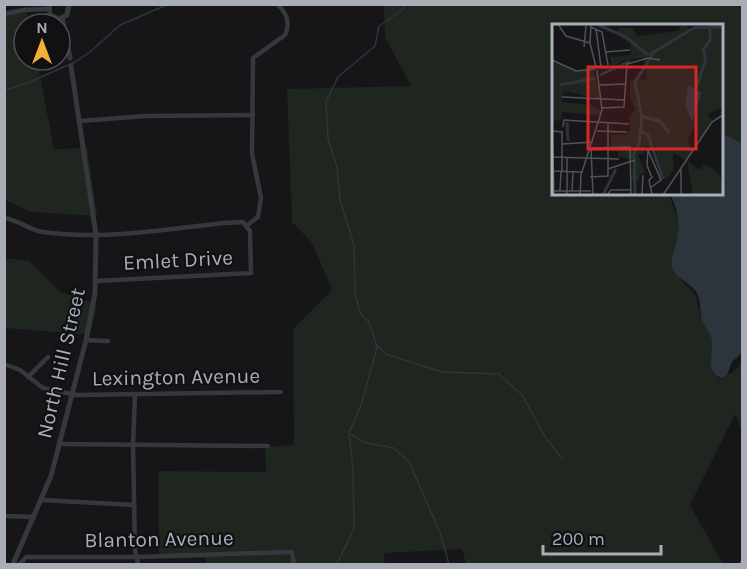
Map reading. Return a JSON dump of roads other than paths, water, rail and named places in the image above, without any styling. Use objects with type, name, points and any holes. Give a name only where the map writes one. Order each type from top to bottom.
[{"type":"street","points":[[4,218],[17,220],[30,228],[43,232],[96,235],[222,223],[243,222],[246,226],[258,217],[261,198],[252,154],[253,58],[285,35],[288,29],[286,15],[277,4]]},
{"type":"street","points":[[4,14],[48,7]]},
{"type":"street","name":"North Hill Street","points":[[13,564],[49,482],[93,311],[96,281],[96,235],[72,72]]},
{"type":"street","points":[[80,121],[135,117],[254,115]]},
{"type":"street","name":"Emlet Drive","points":[[96,281],[250,273],[250,231],[246,226]]},
{"type":"street","points":[[86,340],[108,341]]},
{"type":"street","points":[[28,377],[48,357]]},
{"type":"street","name":"Lexington Avenue","points":[[4,364],[12,366],[43,388],[72,395],[282,392]]},
{"type":"street","points":[[135,395],[134,505],[138,564]]},
{"type":"street","points":[[59,444],[268,446]]},
{"type":"street","points":[[42,500],[134,505]]},
{"type":"street","points":[[4,516],[34,517]]},
{"type":"street","name":"Blanton Avenue","points":[[20,564],[26,557],[136,557],[292,552],[294,564]]},
{"type":"waterway","points":[[4,91],[75,62],[90,52],[120,25],[169,4]]},
{"type":"waterway","points":[[337,564],[354,529],[353,468],[349,433],[361,405],[377,348],[373,333],[368,321],[361,314],[355,295],[354,245],[340,200],[337,167],[328,139],[326,102],[338,77],[375,46],[379,26],[402,10],[406,4]]},
{"type":"waterway","points":[[376,344],[386,354],[442,372],[499,374],[522,395],[547,440],[562,458]]},
{"type":"waterway","points":[[350,434],[366,443],[394,448],[409,462],[440,532],[449,564]]}]
